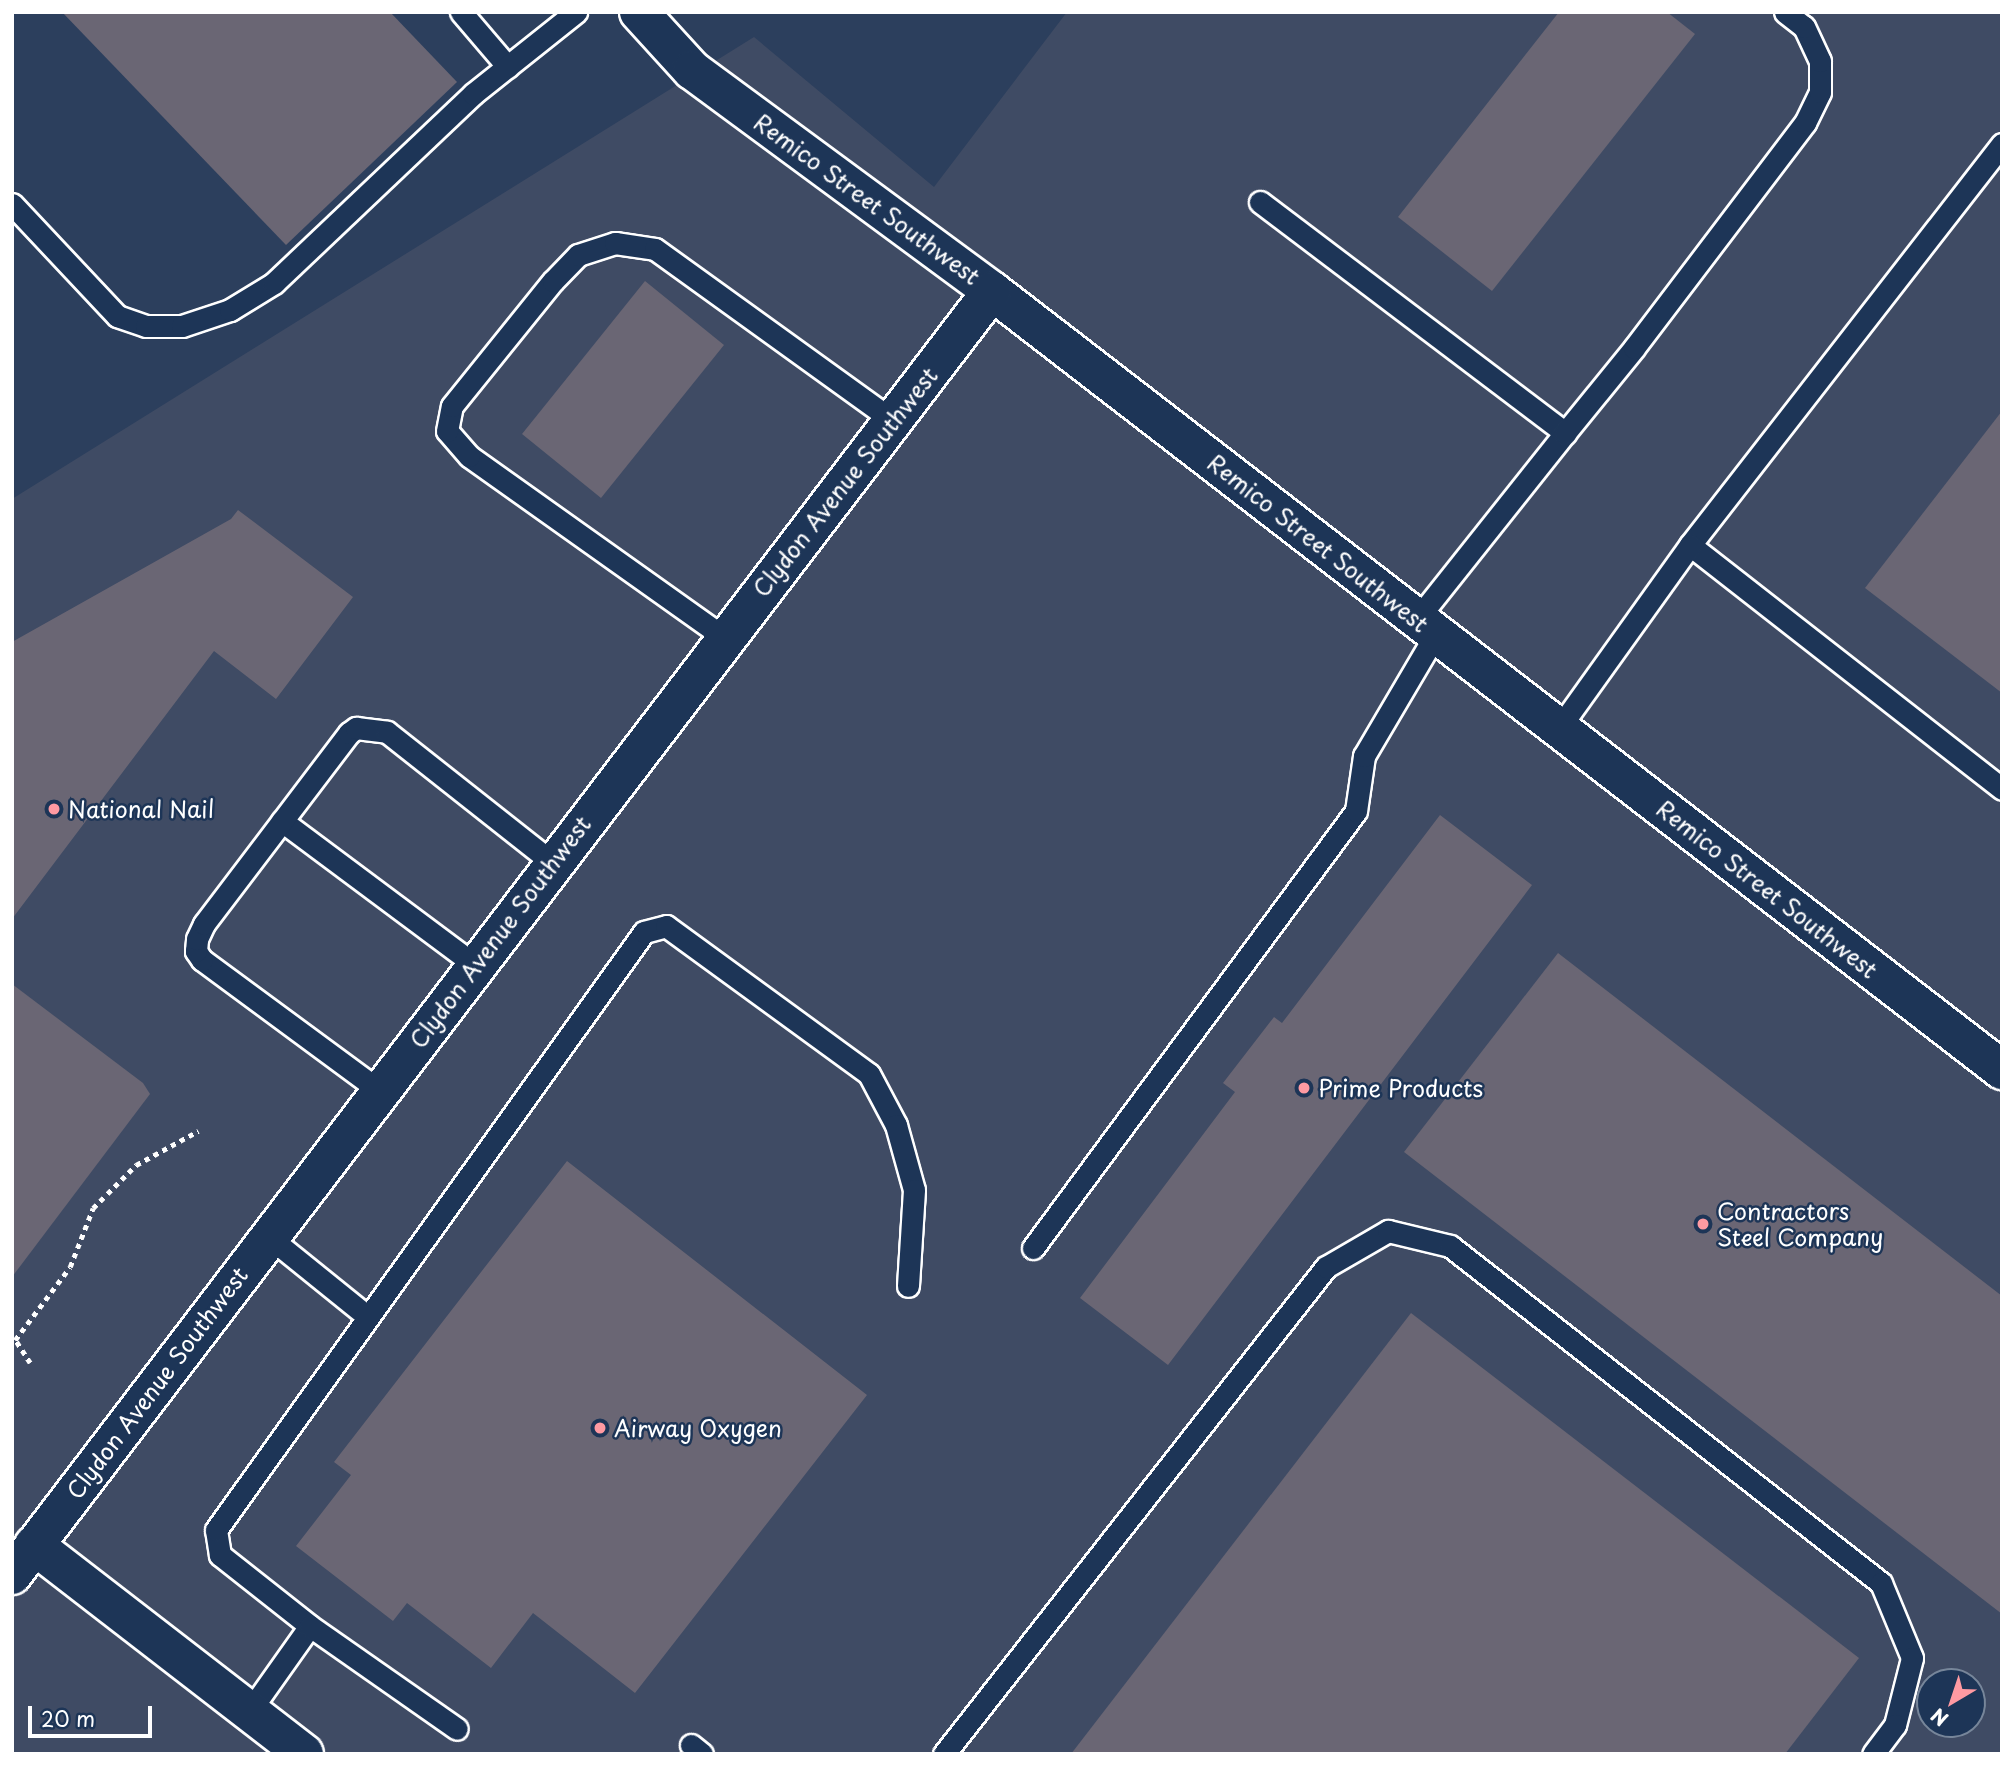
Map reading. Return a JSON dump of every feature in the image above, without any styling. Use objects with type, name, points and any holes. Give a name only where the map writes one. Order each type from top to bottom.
[{"type":"street","name":"Remico Street Southwest","points":[[639,12],[692,70],[992,291],[2002,1070]]},
{"type":"street","name":"Clydon Avenue Southwest","points":[[23,1560],[992,291]]},
{"type":"street","points":[[23,1560],[250,1712],[304,1754]]},
{"type":"lane","points":[[461,12],[508,67]]},
{"type":"lane","points":[[12,204],[117,316],[146,326],[182,326],[230,310],[274,283],[473,94],[576,12]]},
{"type":"lane","points":[[1033,1248],[1356,811],[1364,757],[1427,627],[1565,433],[1634,348],[1805,123],[1820,92],[1820,61],[1804,27],[1785,12]]},
{"type":"lane","points":[[1559,728],[1690,545],[2002,144]]},
{"type":"lane","points":[[1260,202],[1565,433]]},
{"type":"lane","points":[[725,638],[469,456],[447,431],[452,406],[553,281],[578,255],[615,243],[655,248],[892,420]]},
{"type":"lane","points":[[1690,545],[2002,789]]},
{"type":"lane","points":[[380,1091],[202,960],[196,951],[197,939],[204,924],[282,821],[349,733],[356,728],[369,728],[387,732],[553,863]]},
{"type":"lane","points":[[282,821],[475,965]]},
{"type":"lane","points":[[457,1730],[310,1626],[220,1555],[216,1530],[644,932],[666,926],[869,1074],[896,1125],[914,1190],[908,1286]]},
{"type":"lane","points":[[944,1754],[1326,1268],[1388,1231],[1450,1246],[1881,1583],[1912,1658],[1895,1725],[1873,1754]]},
{"type":"lane","points":[[269,1237],[368,1317]]},
{"type":"lane","points":[[250,1712],[310,1626]]},
{"type":"path","points":[[30,1363],[15,1340],[70,1267],[93,1208],[136,1165],[198,1130]]},
{"type":"shaded area","points":[[1067,12],[2002,12],[2002,1754],[12,1754],[12,499],[754,37],[934,187]]},
{"type":"building","points":[[62,12],[390,12],[457,82],[286,245]]},
{"type":"building","points":[[1559,12],[1667,12],[1695,34],[1492,291],[1398,217]]},
{"type":"building","points":[[645,281],[724,345],[601,498],[522,434]]},
{"type":"building","points":[[2002,411],[2002,693],[1865,588]]},
{"type":"building","name":"National Nail","points":[[238,510],[353,597],[276,699],[214,651],[12,919],[12,642],[231,519]]},
{"type":"building","name":"Prime Products","points":[[1440,815],[1532,885],[1168,1365],[1080,1298],[1235,1092],[1223,1083],[1274,1017],[1282,1023]]},
{"type":"building","name":"Contractors Steel Company","points":[[1558,953],[2002,1296],[2002,1614],[1404,1152]]},
{"type":"building","points":[[12,984],[143,1083],[150,1094],[12,1277]]},
{"type":"building","name":"Airway Oxygen","points":[[567,1161],[867,1395],[635,1693],[533,1613],[491,1668],[407,1603],[393,1621],[296,1546],[351,1475],[334,1462]]},
{"type":"building","points":[[1411,1313],[1859,1658],[1785,1754],[1071,1754]]},
{"type":"place","name":"National Nail","points":[[54,809]]},
{"type":"place","name":"Prime Products","points":[[1304,1088]]},
{"type":"place","name":"Contractors Steel Company","points":[[1703,1224]]},
{"type":"place","name":"Airway Oxygen","points":[[600,1428]]}]
